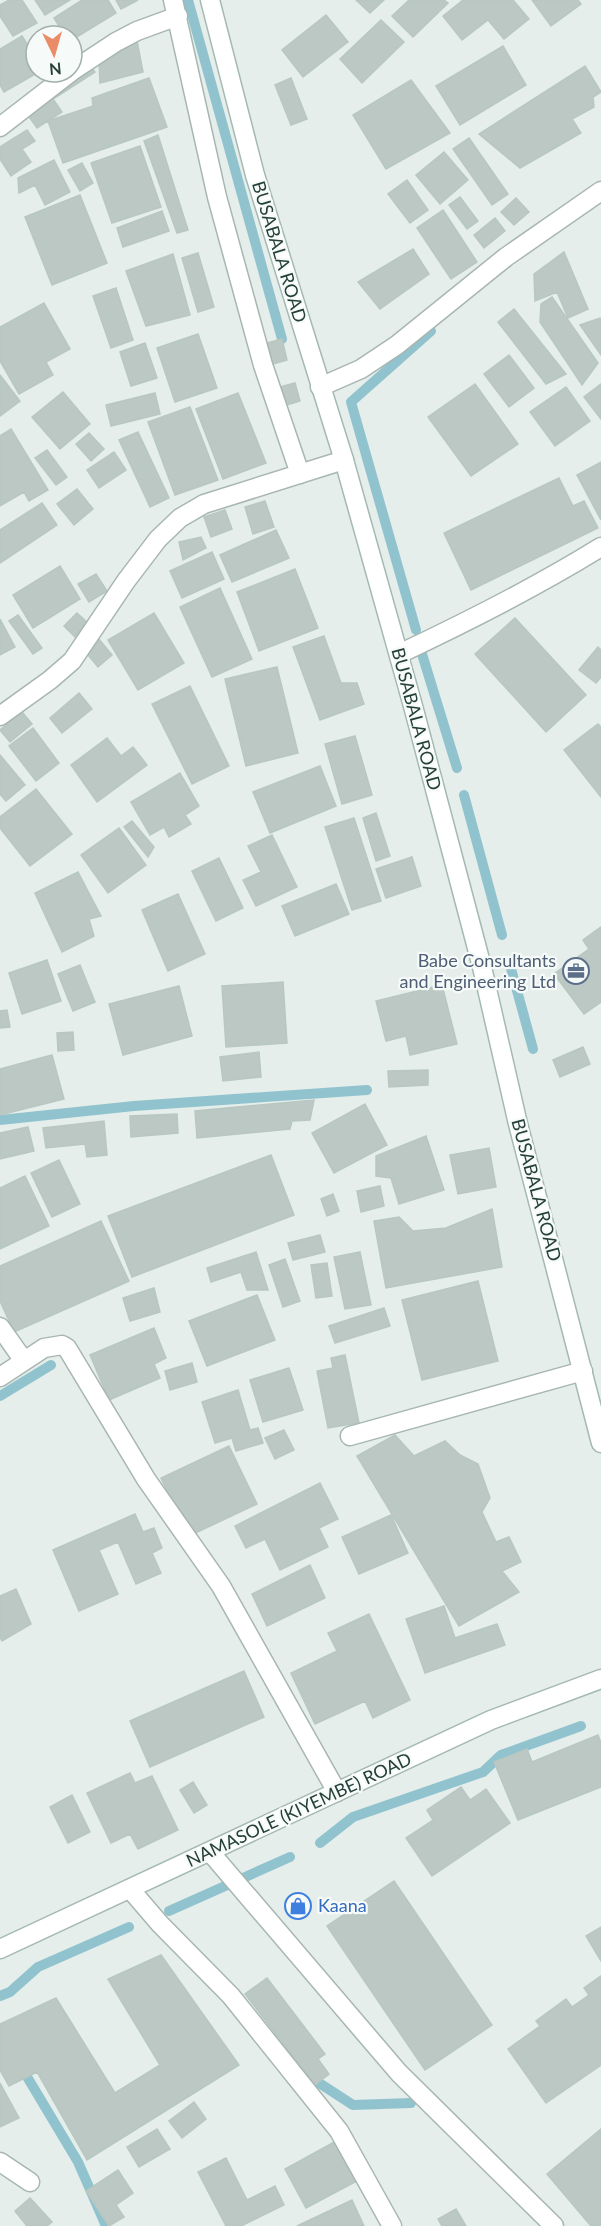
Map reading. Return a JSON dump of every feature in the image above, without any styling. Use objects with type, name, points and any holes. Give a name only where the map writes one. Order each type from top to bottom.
[{"type":"street","name":"BUSABALA ROAD","points":[[210,0],[255,175],[344,460],[399,654],[482,967],[518,1124],[601,1443]]},
{"type":"street","points":[[84,63],[175,8],[217,197],[263,365],[300,474]]},
{"type":"street","points":[[0,127],[56,84]]},
{"type":"street","points":[[320,387],[361,369],[397,345],[506,257],[601,191]]},
{"type":"street","points":[[0,716],[72,661],[126,581],[158,539],[180,518],[204,504],[344,460]]},
{"type":"street","points":[[399,654],[491,610],[601,547]]},
{"type":"street","points":[[0,1327],[24,1361]]},
{"type":"street","points":[[0,1377],[44,1348],[62,1345],[67,1348],[146,1479],[221,1586],[337,1792]]},
{"type":"street","points":[[350,1436],[583,1371]]},
{"type":"street","name":"NAMASOLE (KIYEMBE) ROAD","points":[[0,1949],[491,1720],[601,1679]]},
{"type":"street","points":[[210,1852],[399,2073],[554,2226]]},
{"type":"street","points":[[130,1890],[231,1996],[339,2131],[392,2226]]},
{"type":"street","points":[[0,2162],[30,2182]]},
{"type":"building","points":[[9,0],[22,0],[37,23],[24,24],[24,30],[13,36],[0,16],[0,5]]},
{"type":"building","points":[[35,0],[70,0],[45,15]]},
{"type":"building","points":[[82,0],[108,0],[116,13],[84,33],[84,24],[58,24],[54,18]]},
{"type":"building","points":[[116,0],[138,0],[121,9]]},
{"type":"building","points":[[356,0],[384,0],[370,13]]},
{"type":"building","points":[[409,0],[444,0],[448,3],[413,37],[392,16]]},
{"type":"building","points":[[463,0],[513,0],[529,19],[504,39],[488,20],[462,40],[443,16]]},
{"type":"building","points":[[532,0],[578,0],[581,4],[551,26]]},
{"type":"building","points":[[326,15],[348,42],[303,77],[282,50]]},
{"type":"building","points":[[381,20],[404,42],[362,83],[340,59]]},
{"type":"building","points":[[22,36],[24,39],[24,81],[4,92],[0,85],[0,49]]},
{"type":"building","points":[[137,41],[143,72],[100,83],[99,61]]},
{"type":"building","points":[[503,46],[526,85],[460,125],[436,86]]},
{"type":"building","points":[[585,66],[601,92],[593,97],[594,107],[572,119],[581,133],[520,168],[479,134]]},
{"type":"building","points":[[91,67],[95,72],[84,79],[84,72]]},
{"type":"building","points":[[149,78],[167,127],[63,163],[48,121],[93,106],[92,98]]},
{"type":"building","points":[[291,78],[307,119],[291,125],[275,85]]},
{"type":"building","points":[[411,80],[450,133],[386,169],[353,115]]},
{"type":"building","points":[[66,84],[76,84],[53,99],[62,112],[37,128],[25,111]]},
{"type":"building","points":[[27,130],[35,141],[22,149],[31,162],[11,176],[0,159],[0,147]]},
{"type":"building","points":[[158,135],[188,230],[177,233],[144,141]]},
{"type":"building","points":[[469,138],[508,194],[492,205],[453,149]]},
{"type":"building","points":[[140,146],[161,207],[112,223],[91,163]]},
{"type":"building","points":[[444,152],[468,180],[440,204],[416,175]]},
{"type":"building","points":[[54,160],[70,192],[45,205],[35,185],[19,193],[18,178]]},
{"type":"building","points":[[82,163],[93,183],[80,191],[68,170]]},
{"type":"building","points":[[407,180],[428,210],[410,223],[388,194]]},
{"type":"building","points":[[80,195],[107,263],[52,285],[25,217]]},
{"type":"building","points":[[460,197],[478,221],[467,229],[449,205]]},
{"type":"building","points":[[516,198],[529,212],[514,225],[501,212]]},
{"type":"building","points":[[443,210],[477,262],[451,279],[417,228]]},
{"type":"building","points":[[162,211],[169,231],[123,247],[117,228]]},
{"type":"building","points":[[495,218],[505,231],[484,248],[474,235]]},
{"type":"building","points":[[413,249],[429,274],[380,309],[358,282]]},
{"type":"building","points":[[564,252],[588,309],[568,318],[557,292],[535,301],[534,274]]},
{"type":"building","points":[[198,253],[214,307],[198,312],[182,258]]},
{"type":"building","points":[[173,254],[190,315],[146,326],[126,271]]},
{"type":"building","points":[[116,288],[133,340],[111,348],[93,296]]},
{"type":"building","points":[[552,297],[598,363],[582,385],[540,322],[541,304]]},
{"type":"building","points":[[44,303],[70,349],[46,362],[53,375],[19,394],[0,361],[0,327]]},
{"type":"building","points":[[514,309],[566,374],[546,384],[498,322]]},
{"type":"building","points":[[601,319],[601,355],[580,325]]},
{"type":"building","points":[[198,334],[217,388],[175,402],[157,348]]},
{"type":"building","points":[[282,339],[287,360],[273,364],[267,343]]},
{"type":"building","points":[[145,343],[157,378],[131,386],[120,352]]},
{"type":"building","points":[[509,355],[534,388],[509,407],[484,374]]},
{"type":"building","points":[[0,375],[20,401],[0,416]]},
{"type":"building","points":[[295,383],[300,401],[280,407],[276,388]]},
{"type":"building","points":[[475,384],[518,444],[471,476],[428,417]]},
{"type":"building","points":[[601,384],[601,419],[584,397]]},
{"type":"building","points":[[566,387],[590,421],[555,446],[530,412]]},
{"type":"building","points":[[63,392],[90,424],[60,449],[32,417]]},
{"type":"building","points":[[155,393],[160,414],[111,426],[106,405]]},
{"type":"building","points":[[238,393],[266,463],[223,479],[196,409]]},
{"type":"building","points":[[190,407],[218,480],[175,495],[148,422]]},
{"type":"building","points":[[11,429],[48,490],[29,501],[24,492],[0,506],[0,436]]},
{"type":"building","points":[[138,432],[169,498],[150,507],[119,440]]},
{"type":"building","points":[[89,433],[104,449],[91,461],[76,444]]},
{"type":"building","points":[[47,450],[67,477],[56,485],[35,458]]},
{"type":"building","points":[[114,452],[126,470],[99,488],[87,470]]},
{"type":"building","points":[[601,462],[601,520],[577,475]]},
{"type":"building","points":[[559,478],[573,506],[584,501],[598,528],[471,590],[444,533]]},
{"type":"building","points":[[77,489],[93,509],[74,525],[57,504]]},
{"type":"building","points":[[265,501],[274,527],[253,534],[245,507]]},
{"type":"building","points":[[42,503],[57,525],[0,563],[0,530]]},
{"type":"building","points":[[225,510],[232,529],[211,537],[204,517]]},
{"type":"building","points":[[276,530],[289,558],[232,582],[220,555]]},
{"type":"building","points":[[201,537],[206,548],[183,560],[179,542]]},
{"type":"building","points":[[212,552],[224,579],[182,598],[170,571]]},
{"type":"building","points":[[60,566],[80,599],[33,628],[13,595]]},
{"type":"building","points":[[295,569],[318,628],[259,651],[237,592]]},
{"type":"building","points":[[96,574],[107,591],[89,602],[78,584]]},
{"type":"building","points":[[220,588],[252,659],[212,677],[180,607]]},
{"type":"building","points":[[77,613],[89,624],[76,638],[64,626]]},
{"type":"building","points":[[154,613],[184,663],[138,690],[108,640]]},
{"type":"building","points":[[18,615],[42,648],[33,654],[9,621]]},
{"type":"building","points":[[515,618],[586,695],[546,732],[475,654]]},
{"type":"building","points":[[0,619],[15,647],[0,655]]},
{"type":"building","points":[[324,636],[341,683],[357,683],[364,704],[320,720],[293,647]]},
{"type":"building","points":[[98,638],[112,655],[98,667],[83,649]]},
{"type":"building","points":[[598,647],[601,650],[601,677],[596,683],[579,670]]},
{"type":"building","points":[[277,667],[298,753],[246,766],[225,679]]},
{"type":"building","points":[[190,686],[229,766],[192,784],[152,704]]},
{"type":"building","points":[[79,693],[92,709],[62,733],[50,718]]},
{"type":"building","points":[[22,712],[32,724],[10,742],[0,730]]},
{"type":"building","points":[[598,724],[601,727],[601,797],[564,750]]},
{"type":"building","points":[[33,728],[59,763],[36,781],[9,746]]},
{"type":"building","points":[[355,736],[372,795],[342,804],[325,744]]},
{"type":"building","points":[[107,738],[121,756],[133,747],[147,765],[97,802],[71,765]]},
{"type":"building","points":[[0,755],[25,785],[6,801],[0,794]]},
{"type":"building","points":[[320,766],[336,806],[270,833],[253,792]]},
{"type":"building","points":[[180,773],[199,806],[185,815],[191,824],[169,837],[164,827],[150,835],[131,802]]},
{"type":"building","points":[[36,789],[72,834],[30,866],[0,828],[0,817]]},
{"type":"building","points":[[376,813],[390,856],[376,861],[363,818]]},
{"type":"building","points":[[354,818],[381,901],[352,910],[325,827]]},
{"type":"building","points":[[132,821],[154,847],[148,857],[124,827]]},
{"type":"building","points":[[119,828],[146,865],[108,893],[81,855]]},
{"type":"building","points":[[272,835],[297,887],[256,906],[243,880],[261,872],[248,846]]},
{"type":"building","points":[[412,857],[421,886],[386,898],[376,869]]},
{"type":"building","points":[[219,858],[243,908],[216,921],[192,871]]},
{"type":"building","points":[[78,872],[101,916],[89,919],[94,936],[62,952],[35,893]]},
{"type":"building","points":[[336,884],[349,914],[295,936],[282,906]]},
{"type":"building","points":[[178,894],[205,954],[168,971],[142,910]]},
{"type":"building","points":[[601,927],[601,1002],[584,1014],[554,974],[589,949],[583,940]]},
{"type":"building","points":[[47,960],[61,1001],[22,1014],[9,973]]},
{"type":"building","points":[[80,965],[95,1002],[73,1011],[58,974]]},
{"type":"building","points":[[283,982],[287,1043],[226,1047],[222,986]]},
{"type":"building","points":[[442,985],[457,1044],[410,1055],[406,1036],[386,1041],[376,1001]]},
{"type":"building","points":[[179,986],[192,1036],[123,1055],[109,1004]]},
{"type":"building","points":[[7,1010],[10,1027],[0,1028],[0,1011]]},
{"type":"building","points":[[73,1032],[74,1050],[58,1051],[57,1033]]},
{"type":"building","points":[[583,1047],[590,1064],[560,1077],[553,1060]]},
{"type":"building","points":[[259,1052],[261,1077],[223,1081],[220,1057]]},
{"type":"building","points":[[52,1055],[64,1099],[0,1115],[0,1069]]},
{"type":"building","points":[[428,1070],[428,1085],[389,1087],[388,1071]]},
{"type":"building","points":[[314,1100],[310,1120],[292,1121],[290,1129],[197,1138],[195,1111]]},
{"type":"building","points":[[365,1104],[387,1145],[334,1173],[312,1133]]},
{"type":"building","points":[[177,1114],[178,1133],[131,1137],[130,1116]]},
{"type":"building","points":[[104,1121],[107,1155],[87,1157],[85,1144],[46,1148],[43,1128]]},
{"type":"building","points":[[28,1127],[34,1151],[0,1159],[0,1133]]},
{"type":"building","points":[[426,1136],[444,1190],[399,1204],[391,1178],[376,1176],[376,1156]]},
{"type":"building","points":[[489,1148],[496,1187],[458,1194],[450,1155]]},
{"type":"building","points":[[271,1155],[294,1215],[132,1277],[108,1216]]},
{"type":"building","points":[[59,1160],[80,1204],[52,1217],[31,1173]]},
{"type":"building","points":[[25,1176],[49,1226],[0,1249],[0,1188]]},
{"type":"building","points":[[380,1186],[384,1206],[361,1212],[357,1191]]},
{"type":"building","points":[[333,1194],[339,1211],[327,1216],[321,1199]]},
{"type":"building","points":[[492,1209],[502,1267],[386,1288],[374,1221],[399,1217],[413,1231],[446,1228]]},
{"type":"building","points":[[101,1221],[129,1281],[14,1332],[0,1301],[0,1266]]},
{"type":"building","points":[[320,1235],[325,1252],[293,1260],[288,1243]]},
{"type":"building","points":[[256,1252],[268,1290],[247,1290],[241,1272],[211,1282],[207,1268]]},
{"type":"building","points":[[360,1252],[371,1305],[345,1309],[334,1257]]},
{"type":"building","points":[[285,1259],[300,1301],[283,1307],[269,1265]]},
{"type":"building","points":[[327,1263],[332,1296],[316,1298],[311,1265]]},
{"type":"building","points":[[478,1281],[498,1361],[422,1380],[402,1300]]},
{"type":"building","points":[[154,1288],[160,1312],[130,1321],[123,1298]]},
{"type":"building","points":[[257,1295],[275,1340],[207,1366],[189,1321]]},
{"type":"building","points":[[384,1308],[390,1326],[335,1343],[329,1326]]},
{"type":"building","points":[[154,1328],[166,1358],[154,1364],[160,1378],[109,1400],[90,1355]]},
{"type":"building","points":[[345,1355],[359,1423],[328,1428],[317,1371],[333,1368],[331,1358]]},
{"type":"building","points":[[192,1363],[197,1382],[170,1390],[165,1371]]},
{"type":"building","points":[[289,1368],[303,1410],[263,1422],[250,1380]]},
{"type":"building","points":[[238,1390],[250,1430],[258,1428],[263,1443],[236,1451],[232,1438],[215,1443],[202,1402]]},
{"type":"building","points":[[284,1430],[294,1450],[275,1459],[265,1438]]},
{"type":"building","points":[[395,1435],[414,1456],[445,1441],[460,1455],[478,1464],[490,1498],[482,1512],[496,1542],[509,1537],[521,1562],[502,1571],[519,1592],[459,1626],[357,1456]]},
{"type":"building","points":[[229,1446],[257,1504],[189,1536],[161,1478]]},
{"type":"building","points":[[320,1483],[338,1519],[319,1528],[328,1547],[280,1570],[265,1539],[246,1548],[235,1526]]},
{"type":"building","points":[[135,1514],[143,1532],[154,1528],[162,1548],[152,1553],[161,1573],[136,1584],[118,1542],[99,1550],[118,1594],[79,1611],[53,1550]]},
{"type":"building","points":[[391,1515],[408,1553],[359,1574],[342,1537]]},
{"type":"building","points":[[310,1565],[325,1598],[267,1626],[252,1594]]},
{"type":"building","points":[[16,1589],[31,1624],[2,1641],[0,1637],[0,1596]]},
{"type":"building","points":[[444,1606],[455,1638],[497,1624],[505,1645],[425,1673],[406,1619]]},
{"type":"building","points":[[369,1614],[410,1700],[373,1718],[365,1701],[315,1724],[291,1673],[337,1651],[328,1633]]},
{"type":"building","points":[[244,1671],[264,1717],[150,1767],[130,1721]]},
{"type":"building","points":[[598,1735],[601,1743],[601,1787],[518,1820],[494,1762],[527,1749],[532,1762]]},
{"type":"building","points":[[130,1773],[135,1783],[152,1776],[178,1830],[138,1849],[130,1834],[111,1843],[87,1793]]},
{"type":"building","points":[[193,1782],[207,1805],[194,1813],[180,1790]]},
{"type":"building","points":[[461,1787],[470,1800],[486,1789],[510,1823],[432,1876],[406,1838],[433,1820],[427,1810]]},
{"type":"building","points":[[72,1795],[90,1832],[68,1843],[50,1807]]},
{"type":"building","points":[[394,1881],[492,2025],[425,2070],[327,1926]]},
{"type":"building","points":[[601,1927],[601,1961],[586,1936]]},
{"type":"building","points":[[161,1955],[239,2065],[87,2160],[37,2072],[9,2086],[0,2070],[0,2024],[56,1998],[115,2093],[160,2065],[108,1979]]},
{"type":"building","points":[[601,1976],[601,2065],[546,2103],[508,2049],[540,2026],[536,2021],[566,1999],[572,2007],[589,1995],[584,1988]]},
{"type":"building","points":[[267,1978],[325,2054],[318,2059],[329,2074],[315,2085],[245,1994]]},
{"type":"building","points":[[0,2083],[19,2118],[0,2127]]},
{"type":"building","points":[[194,2102],[206,2119],[182,2138],[169,2121]]},
{"type":"building","points":[[157,2129],[170,2149],[139,2167],[127,2147]]},
{"type":"building","points":[[601,2129],[601,2226],[591,2226],[547,2174]]},
{"type":"building","points":[[336,2141],[357,2181],[306,2208],[285,2169]]},
{"type":"building","points":[[226,2158],[247,2200],[275,2186],[284,2205],[241,2226],[226,2226],[198,2172]]},
{"type":"building","points":[[118,2170],[133,2193],[116,2205],[124,2217],[109,2226],[86,2191]]},
{"type":"building","points":[[30,2198],[52,2222],[47,2226],[27,2226],[15,2211]]},
{"type":"building","points":[[352,2200],[364,2226],[297,2226]]},
{"type":"building","points":[[456,2209],[466,2226],[442,2226],[438,2219]]},
{"type":"waterway","points":[[188,0],[282,339]]},
{"type":"waterway","points":[[416,630],[351,402],[431,331]]},
{"type":"waterway","points":[[422,654],[457,768]]},
{"type":"waterway","points":[[464,795],[502,935]]},
{"type":"waterway","points":[[510,965],[533,1049]]},
{"type":"waterway","points":[[0,1120],[134,1106],[367,1090]]},
{"type":"waterway","points":[[0,1396],[51,1365]]},
{"type":"waterway","points":[[320,1843],[353,1817],[483,1772],[501,1755],[581,1726]]},
{"type":"waterway","points":[[169,1911],[290,1857]]},
{"type":"waterway","points":[[0,1996],[10,1992],[38,1967],[129,1927]]},
{"type":"waterway","points":[[20,2065],[78,2162],[106,2226]]},
{"type":"waterway","points":[[309,2072],[316,2081],[353,2105],[411,2103]]},
{"type":"place","name":"Babe Consultants and Engineering Ltd","points":[[576,971]]},
{"type":"place","name":"Kaana","points":[[298,1906]]}]
